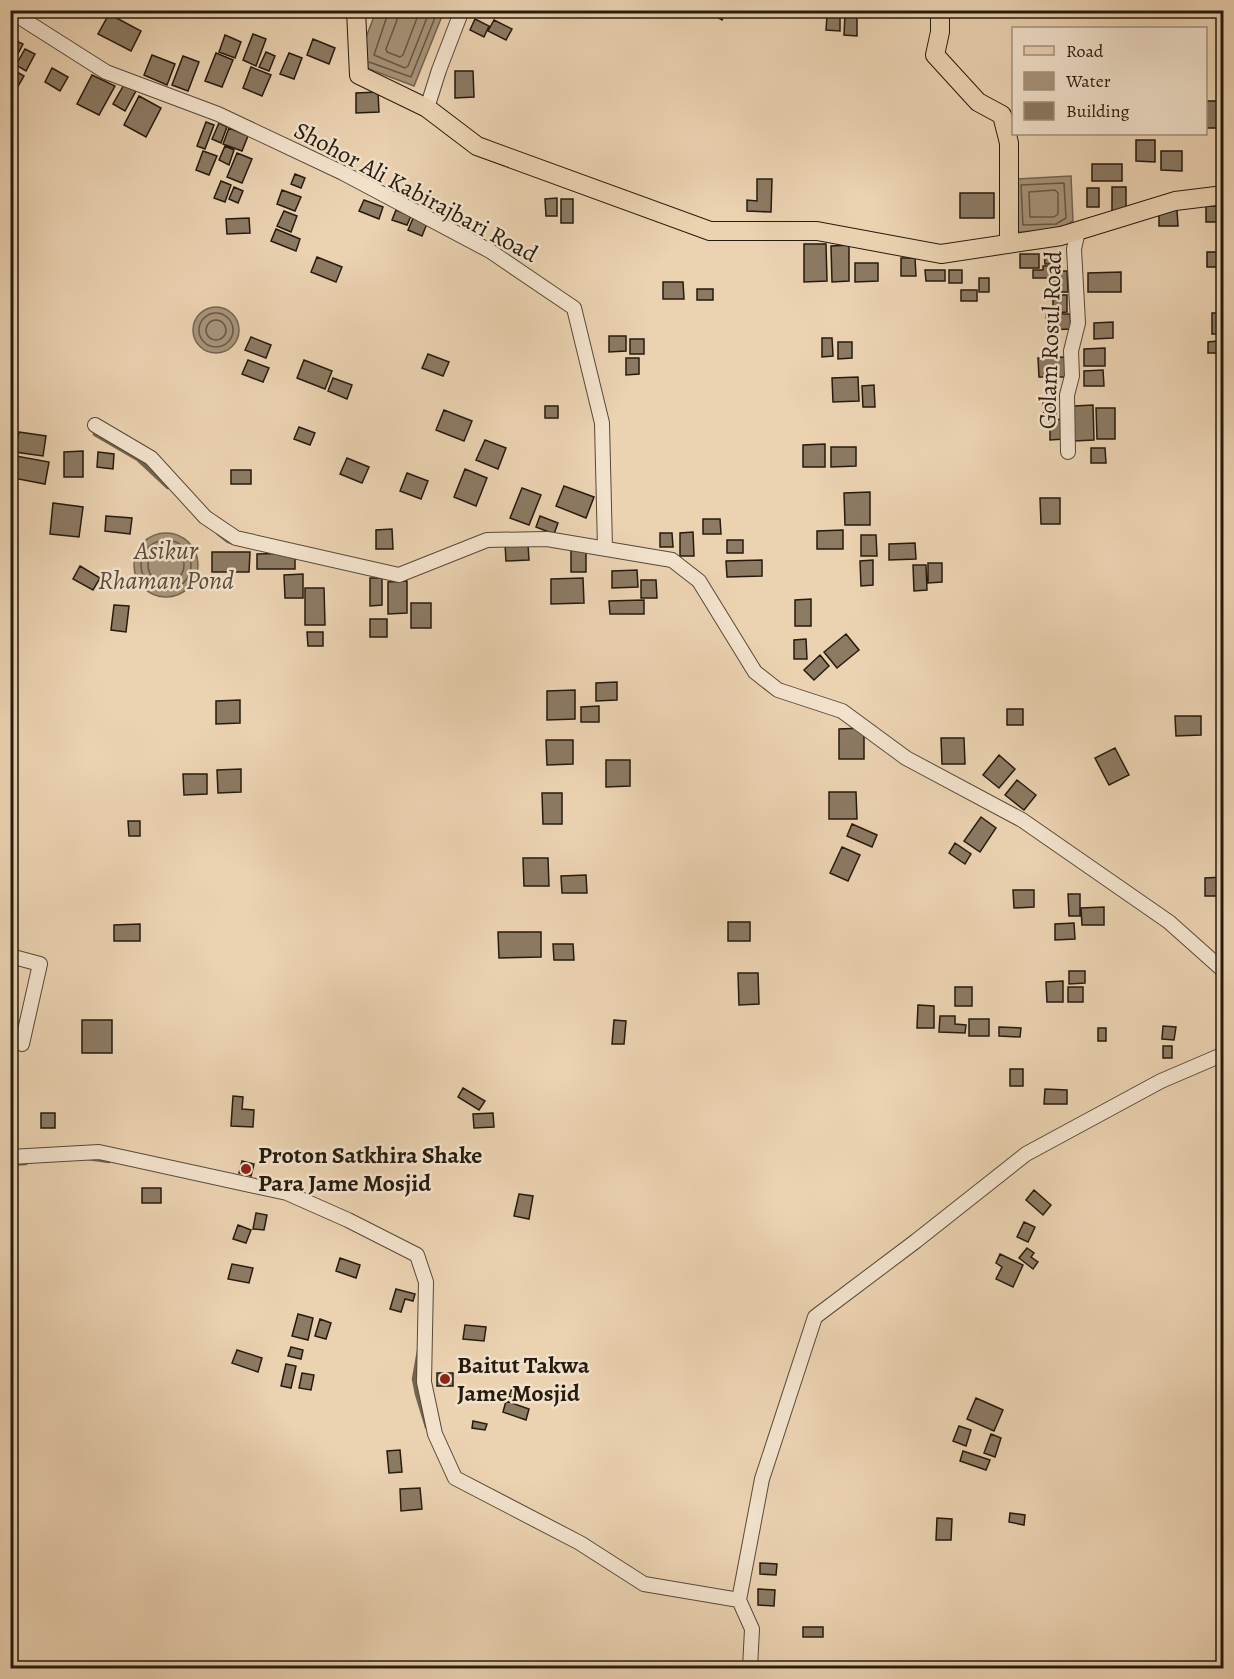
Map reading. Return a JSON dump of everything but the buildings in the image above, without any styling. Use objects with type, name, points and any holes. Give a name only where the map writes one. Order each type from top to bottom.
[{"type":"main road","points":[[356,10],[359,75],[427,108],[477,146],[710,231],[817,231],[941,254],[1061,236],[1175,201],[1224,195]]},
{"type":"main road","points":[[940,10],[940,32],[935,55],[978,102],[1002,115],[1009,143],[1009,244]]},
{"type":"street","points":[[427,108],[462,10]]},
{"type":"street","name":"Shohor Ali Kabirajbari Road","points":[[10,11],[106,72],[218,114],[343,173],[490,251],[574,308],[602,423],[605,548]]},
{"type":"street","name":"Golam Rosul Road","points":[[1068,452],[1067,395],[1072,376],[1071,351],[1078,323],[1074,249],[1078,231]]},
{"type":"street","points":[[95,425],[151,458],[205,517],[236,538],[399,575],[487,540],[548,539],[672,560],[699,581],[755,672],[778,690],[842,711],[906,758],[1022,820],[1169,922],[1224,971]]},
{"type":"street","points":[[10,956],[40,964],[22,1044]]},
{"type":"street","points":[[750,1668],[752,1629],[740,1600],[762,1479],[815,1317],[1026,1154],[1161,1082],[1224,1054]]},
{"type":"street","points":[[10,1157],[99,1152],[287,1193],[348,1220],[417,1255],[426,1282],[424,1382],[435,1434],[455,1478],[580,1543],[644,1584],[740,1600]]},
{"type":"water","points":[[376,11],[444,11],[414,86],[356,64]]},
{"type":"water","points":[[1071,176],[1073,221],[1058,230],[1017,232],[1014,179]]},
{"type":"water","points":[[221,307],[233,313],[238,321],[238,339],[233,347],[225,352],[211,353],[203,350],[196,343],[193,325],[196,317],[203,310]]},
{"type":"water","name":"Asikur Rhaman Pond","points":[[166,533],[184,539],[192,547],[198,565],[192,583],[184,591],[166,597],[148,591],[140,583],[134,565],[140,547],[148,539]]},
{"type":"waterway","points":[[95,434],[138,459],[168,487]]},
{"type":"waterway","points":[[218,533],[233,543]]},
{"type":"waterway","points":[[88,1158],[109,1161]]},
{"type":"waterway","points":[[10,1164],[26,1163]]},
{"type":"waterway","points":[[419,1351],[414,1379],[427,1427]]},
{"type":"place","name":"Proton Satkhira Shake Para Jame Mosjid","points":[[246,1169]]},
{"type":"place","name":"Baitut Takwa Jame Mosjid","points":[[445,1379]]}]
